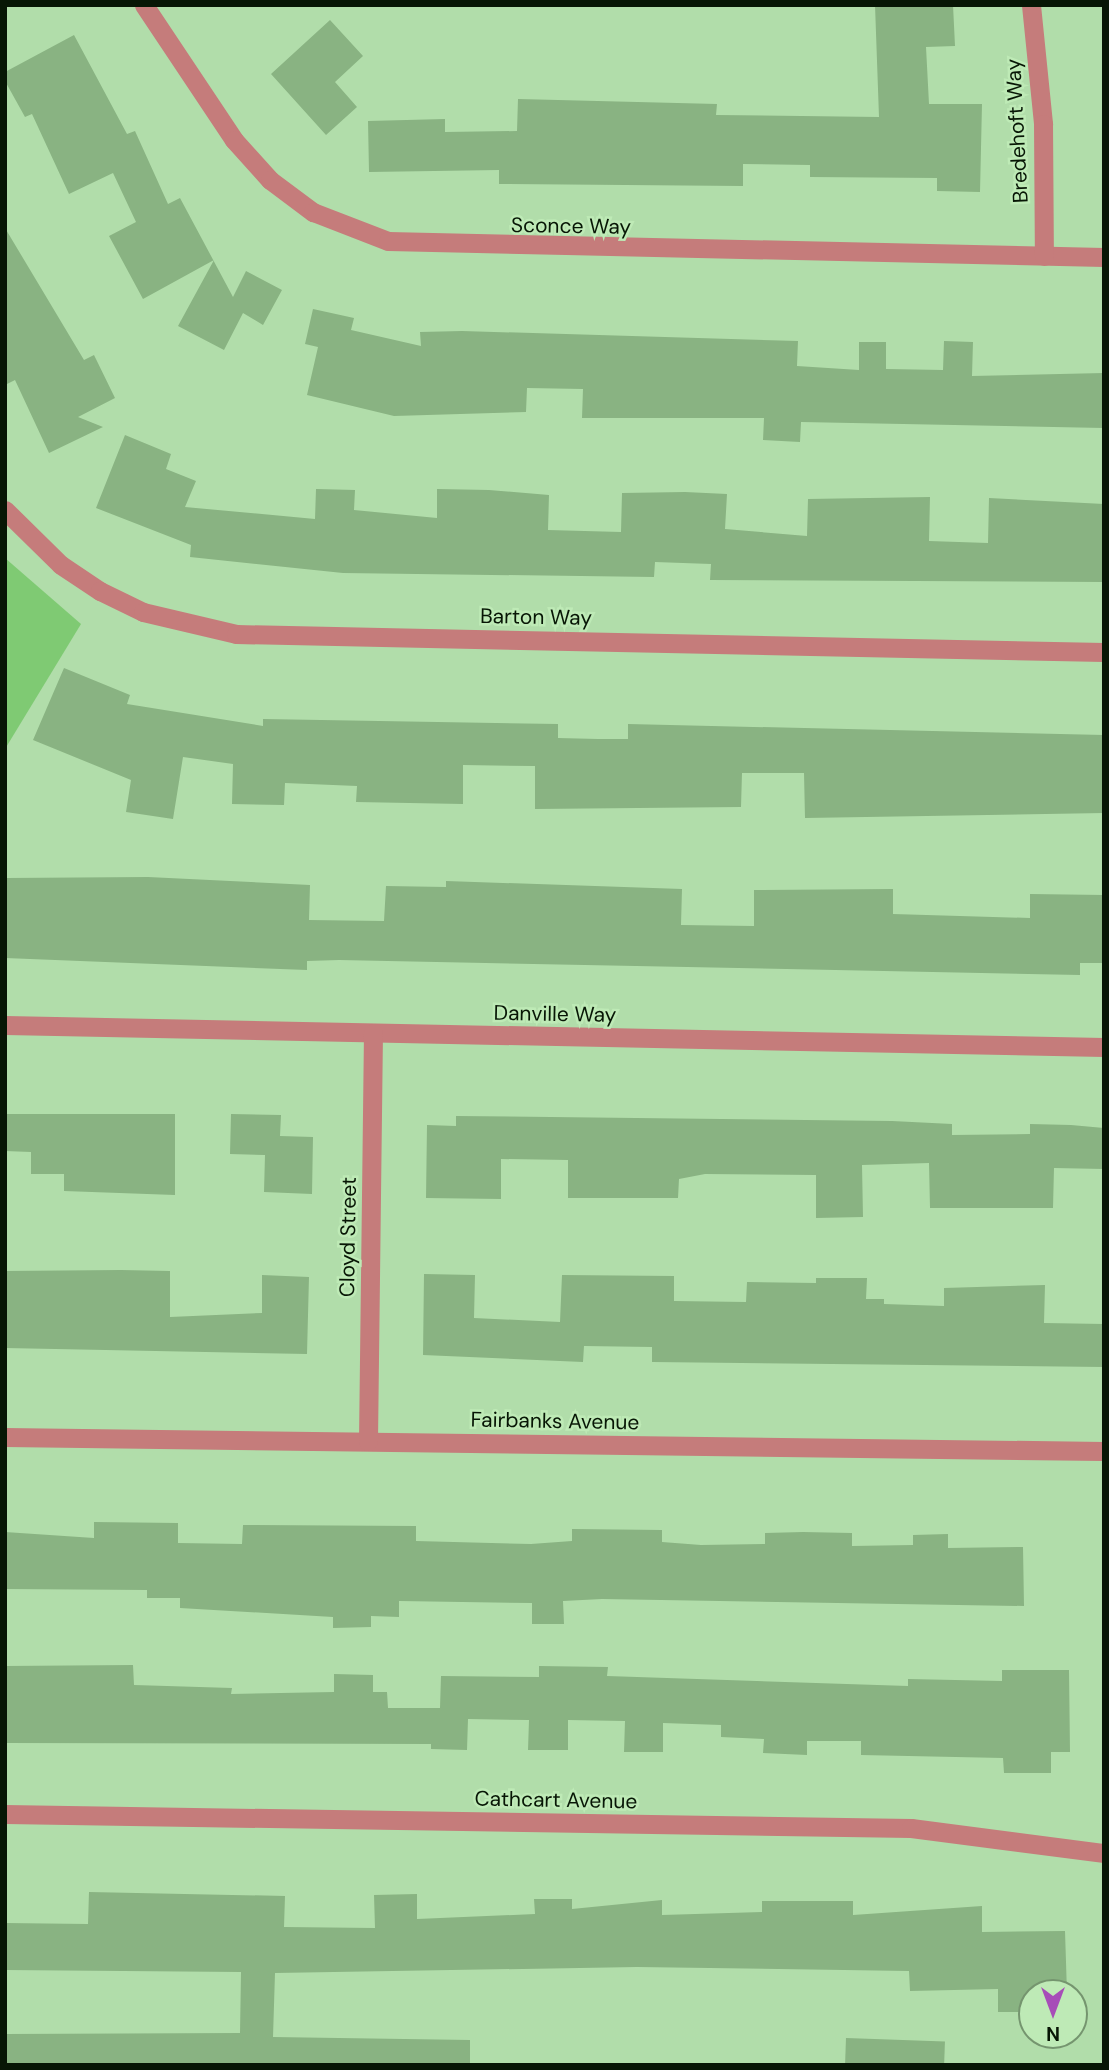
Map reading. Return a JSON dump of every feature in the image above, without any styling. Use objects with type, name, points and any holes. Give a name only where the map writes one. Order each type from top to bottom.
[{"type":"street","name":"Sconce Way","points":[[144,5],[251,161],[290,197],[362,234],[438,247],[1104,257]]},
{"type":"street","name":"Bredehoft Way","points":[[1031,5],[1043,124],[1044,256]]},
{"type":"street","name":"Barton Way","points":[[5,510],[61,565],[100,591],[166,619],[236,634],[1104,652]]},
{"type":"street","name":"Danville Way","points":[[5,1025],[1104,1047]]},
{"type":"street","name":"Cloyd Street","points":[[368,1441],[373,1033]]},
{"type":"street","name":"Fairbanks Avenue","points":[[5,1437],[1104,1451]]},
{"type":"street","name":"Cathcart Avenue","points":[[5,1814],[911,1828],[1104,1853]]},
{"type":"green space","points":[[5,558],[81,624],[5,749]]},
{"type":"building","points":[[875,5],[953,5],[955,46],[926,47],[929,104],[982,104],[980,192],[937,191],[937,178],[810,177],[810,165],[743,164],[743,186],[499,184],[499,170],[369,172],[368,121],[445,119],[445,132],[517,131],[518,99],[717,104],[716,115],[879,117]]},
{"type":"building","points":[[330,20],[363,56],[335,82],[357,107],[326,135],[271,74]]},
{"type":"building","points":[[74,35],[127,134],[135,131],[168,204],[180,198],[213,260],[143,299],[109,236],[136,222],[113,173],[69,194],[32,114],[25,117],[5,81],[5,72]]},
{"type":"building","points":[[5,228],[84,360],[94,355],[115,398],[78,417],[103,427],[49,453],[15,380],[5,385]]},
{"type":"building","points":[[214,261],[233,297],[246,271],[282,290],[263,325],[243,313],[224,350],[178,326]]},
{"type":"building","points":[[313,309],[354,318],[351,330],[421,346],[420,332],[462,331],[798,341],[797,366],[859,370],[859,342],[886,342],[886,369],[943,370],[944,341],[973,342],[972,376],[1104,373],[1104,428],[801,422],[800,442],[763,440],[764,418],[582,418],[583,389],[527,388],[526,412],[394,416],[307,395],[318,347],[305,344]]},
{"type":"building","points":[[125,435],[171,454],[166,469],[196,481],[185,507],[315,519],[316,489],[355,490],[354,510],[437,518],[437,489],[489,490],[549,495],[548,530],[621,532],[622,493],[685,492],[727,494],[725,529],[807,536],[808,499],[930,497],[929,541],[988,543],[989,498],[1104,504],[1104,582],[710,580],[711,564],[655,562],[654,577],[343,573],[190,557],[191,545],[96,508]]},
{"type":"building","points":[[64,668],[130,695],[127,704],[263,726],[263,719],[558,724],[558,738],[598,739],[628,739],[628,724],[1104,735],[1104,813],[805,818],[804,773],[742,773],[741,807],[535,809],[535,766],[463,765],[463,804],[356,802],[357,786],[285,783],[284,805],[232,804],[233,764],[183,757],[173,819],[126,812],[131,780],[33,740]]},
{"type":"building","points":[[148,877],[310,885],[309,920],[384,921],[386,886],[446,887],[446,881],[682,889],[681,925],[754,926],[754,890],[893,889],[893,914],[1030,918],[1030,894],[1104,895],[1104,963],[1080,963],[1080,975],[339,960],[307,961],[307,970],[5,958],[7,878]]},
{"type":"building","points":[[5,1114],[175,1114],[175,1195],[64,1191],[64,1174],[31,1174],[31,1152],[5,1151]]},
{"type":"building","points":[[231,1114],[281,1115],[280,1136],[313,1137],[312,1194],[264,1192],[265,1155],[230,1154]]},
{"type":"building","points":[[456,1116],[892,1121],[952,1124],[952,1135],[1030,1134],[1030,1124],[1071,1125],[1104,1128],[1104,1169],[1054,1168],[1053,1208],[930,1208],[929,1163],[862,1165],[863,1217],[816,1218],[816,1175],[705,1174],[679,1179],[678,1198],[568,1198],[568,1160],[501,1159],[501,1199],[426,1198],[427,1125],[456,1126]]},
{"type":"building","points":[[5,1271],[170,1271],[170,1317],[262,1313],[262,1275],[309,1277],[307,1354],[5,1348]]},
{"type":"building","points":[[424,1274],[475,1275],[474,1318],[560,1322],[562,1275],[674,1276],[674,1301],[746,1302],[747,1282],[816,1283],[816,1278],[867,1278],[866,1299],[884,1299],[884,1304],[944,1306],[944,1288],[1045,1285],[1044,1323],[1104,1324],[1104,1367],[652,1362],[652,1347],[584,1346],[583,1362],[423,1355]]},
{"type":"building","points":[[94,1522],[178,1523],[178,1543],[242,1544],[243,1525],[416,1526],[416,1541],[531,1544],[572,1541],[572,1529],[662,1530],[662,1542],[701,1545],[765,1544],[765,1533],[803,1532],[852,1533],[852,1546],[913,1545],[913,1535],[948,1534],[948,1548],[1023,1547],[1024,1606],[602,1599],[563,1601],[564,1624],[532,1624],[532,1603],[399,1601],[399,1617],[371,1616],[371,1627],[333,1628],[333,1617],[180,1608],[180,1598],[147,1598],[147,1590],[5,1589],[5,1532],[94,1538]]},
{"type":"building","points":[[133,1665],[134,1685],[232,1688],[231,1694],[334,1692],[334,1674],[373,1675],[373,1692],[387,1692],[388,1708],[440,1708],[441,1676],[539,1677],[539,1666],[608,1667],[607,1676],[908,1686],[908,1679],[1002,1681],[1002,1670],[1069,1670],[1070,1752],[1051,1752],[1051,1773],[1004,1773],[1003,1758],[861,1755],[861,1741],[807,1741],[807,1755],[763,1753],[764,1739],[721,1737],[721,1725],[663,1723],[663,1752],[624,1752],[625,1721],[568,1720],[568,1750],[528,1750],[529,1720],[468,1719],[467,1750],[431,1749],[431,1744],[5,1743],[5,1666]]},
{"type":"building","points":[[89,1892],[285,1896],[284,1927],[375,1928],[374,1895],[417,1894],[417,1919],[535,1914],[534,1899],[572,1899],[572,1909],[662,1900],[662,1915],[762,1912],[762,1901],[853,1901],[853,1915],[982,1906],[982,1932],[1065,1931],[1067,1979],[1018,1979],[1018,2012],[998,2012],[998,1989],[910,1991],[909,1971],[637,1967],[275,1973],[273,2037],[470,2040],[470,2065],[5,2065],[5,2034],[240,2033],[241,1972],[5,1970],[5,1923],[88,1924]]},
{"type":"building","points":[[846,2038],[945,2041],[944,2065],[845,2065]]}]
